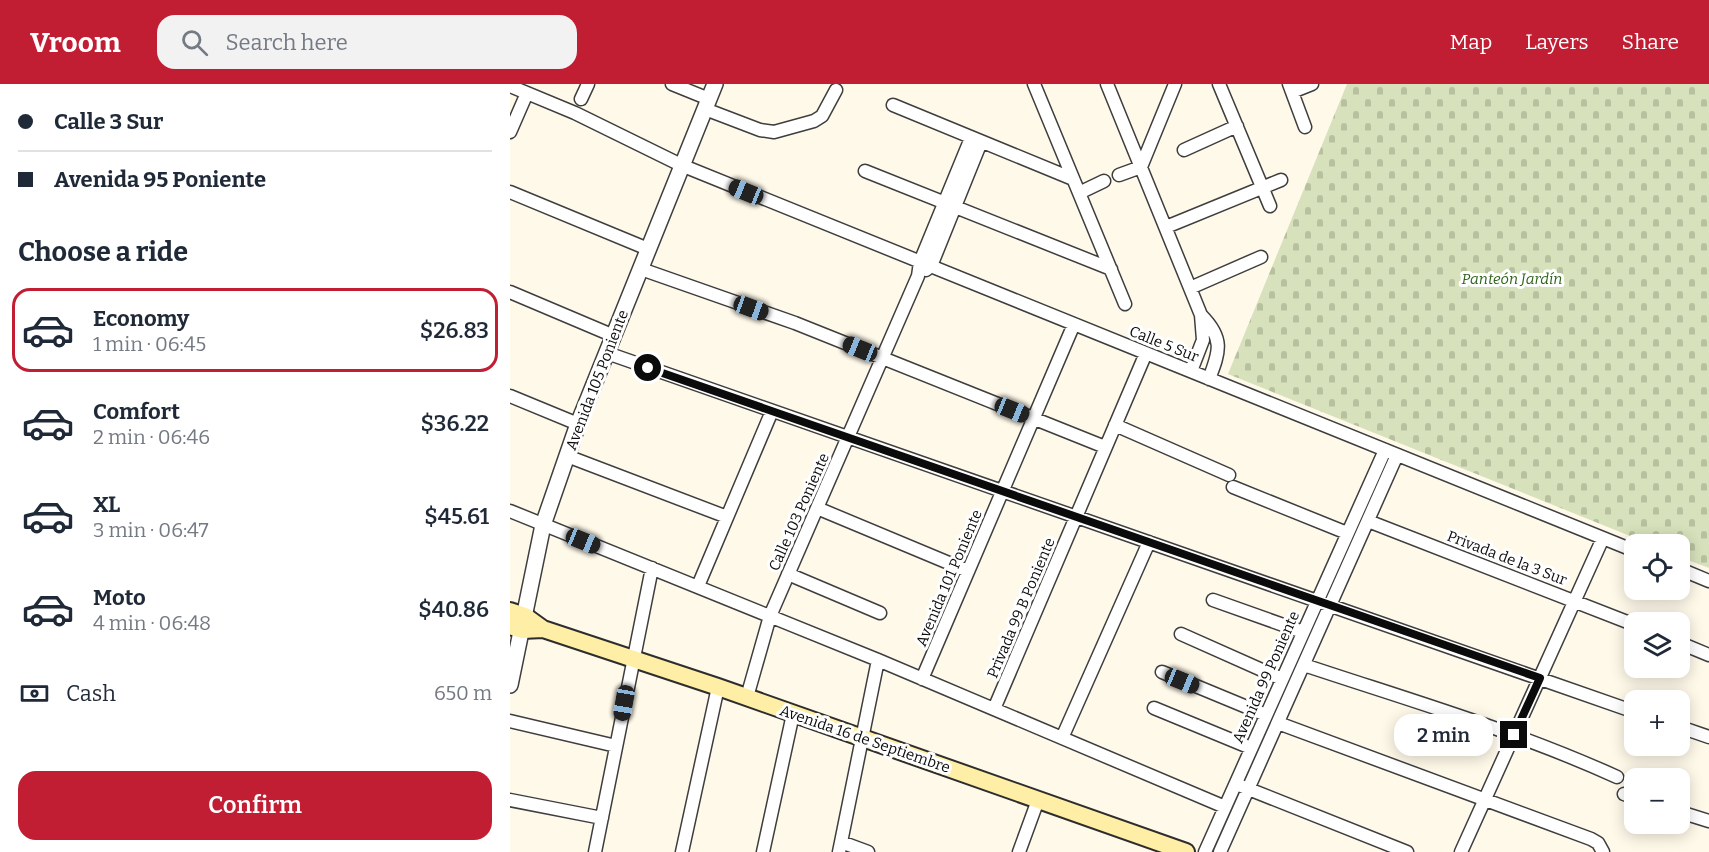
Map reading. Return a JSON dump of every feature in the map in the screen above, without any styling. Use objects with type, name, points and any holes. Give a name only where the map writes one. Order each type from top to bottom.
[{"type":"main road","name":"Avenida 16 de Septiembre","points":[[517,621],[747,697],[1186,852]]},
{"type":"street","points":[[581,99],[588,84]]},
{"type":"street","points":[[672,84],[710,97],[760,130],[774,132],[814,121],[822,116],[836,90]]},
{"type":"street","points":[[1034,84],[1125,304]]},
{"type":"street","points":[[1107,84],[1190,288],[1202,315],[1210,323],[1219,345],[1219,354],[1209,379]]},
{"type":"street","points":[[1119,175],[1141,167],[1175,84]]},
{"type":"street","points":[[1219,84],[1270,206]]},
{"type":"street","points":[[1305,127],[1290,88],[1312,84]]},
{"type":"street","name":"Calle 5 Sur","points":[[510,86],[575,113],[681,165],[1624,546]]},
{"type":"street","points":[[510,132],[526,93]]},
{"type":"street","name":"Avenida 105 Poniente","points":[[510,685],[517,621],[543,525],[578,424],[710,97]]},
{"type":"street","points":[[893,105],[1074,179]]},
{"type":"street","points":[[1184,150],[1237,126]]},
{"type":"street","points":[[925,264],[976,140]]},
{"type":"street","points":[[865,171],[1111,269]]},
{"type":"street","points":[[1166,227],[1281,180]]},
{"type":"street","points":[[1079,193],[1104,181]]},
{"type":"street","points":[[510,192],[648,249]]},
{"type":"street","points":[[1190,288],[1261,257]]},
{"type":"street","name":"Calle 103 Poniente","points":[[747,697],[770,616],[925,264]]},
{"type":"street","points":[[641,268],[795,323],[1106,447]]},
{"type":"street","points":[[510,292],[614,336]]},
{"type":"street","points":[[1191,371],[1203,340],[1202,315]]},
{"type":"street","name":"Avenida 101 Poniente","points":[[922,679],[1074,324]]},
{"type":"street","points":[[607,353],[1624,708]]},
{"type":"street","name":"Privada 99 B Poniente","points":[[994,709],[1146,353]]},
{"type":"street","points":[[510,396],[578,424]]},
{"type":"street","points":[[698,586],[772,411]]},
{"type":"street","points":[[1115,425],[1229,475]]},
{"type":"street","name":"Avenida 99 Poniente","points":[[1205,852],[1385,450]]},
{"type":"street","name":"Avenida 99 Poniente","points":[[1220,852],[1398,455]]},
{"type":"street","points":[[567,456],[727,517]]},
{"type":"street","points":[[1233,487],[1347,533]]},
{"type":"street","points":[[817,508],[968,571]]},
{"type":"street","points":[[510,511],[878,660],[1225,807]]},
{"type":"street","name":"Privada de la 3 Sur","points":[[1368,521],[1624,621]]},
{"type":"street","points":[[1461,852],[1604,538]]},
{"type":"street","points":[[1062,738],[1149,542]]},
{"type":"street","points":[[595,852],[652,568]]},
{"type":"street","points":[[1690,573],[1709,581]]},
{"type":"street","points":[[788,574],[880,613]]},
{"type":"street","points":[[1213,600],[1303,632]]},
{"type":"street","points":[[1181,634],[1282,679]]},
{"type":"street","points":[[1690,647],[1709,655]]},
{"type":"street","points":[[868,852],[840,847],[878,660]]},
{"type":"street","points":[[1304,665],[1514,735],[1571,756],[1617,777]]},
{"type":"street","points":[[1162,672],[1266,715]]},
{"type":"street","points":[[682,852],[718,687]]},
{"type":"street","points":[[1154,708],[1251,748]]},
{"type":"street","points":[[764,852],[793,714]]},
{"type":"street","points":[[510,721],[616,746]]},
{"type":"street","points":[[1278,723],[1591,839],[1598,843],[1603,852]]},
{"type":"street","points":[[1690,731],[1709,738]]},
{"type":"street","points":[[1235,784],[1407,852]]},
{"type":"street","points":[[510,800],[602,818]]},
{"type":"street","points":[[1019,852],[1038,800]]},
{"type":"street","points":[[1690,815],[1709,821]]},
{"type":"green space","name":"Panteón Jardín","points":[[1347,84],[1709,84],[1709,568],[1690,561],[1690,534],[1625,534],[1228,374]]},
{"type":"route","points":[[648,368],[1540,678],[1514,735]]}]
